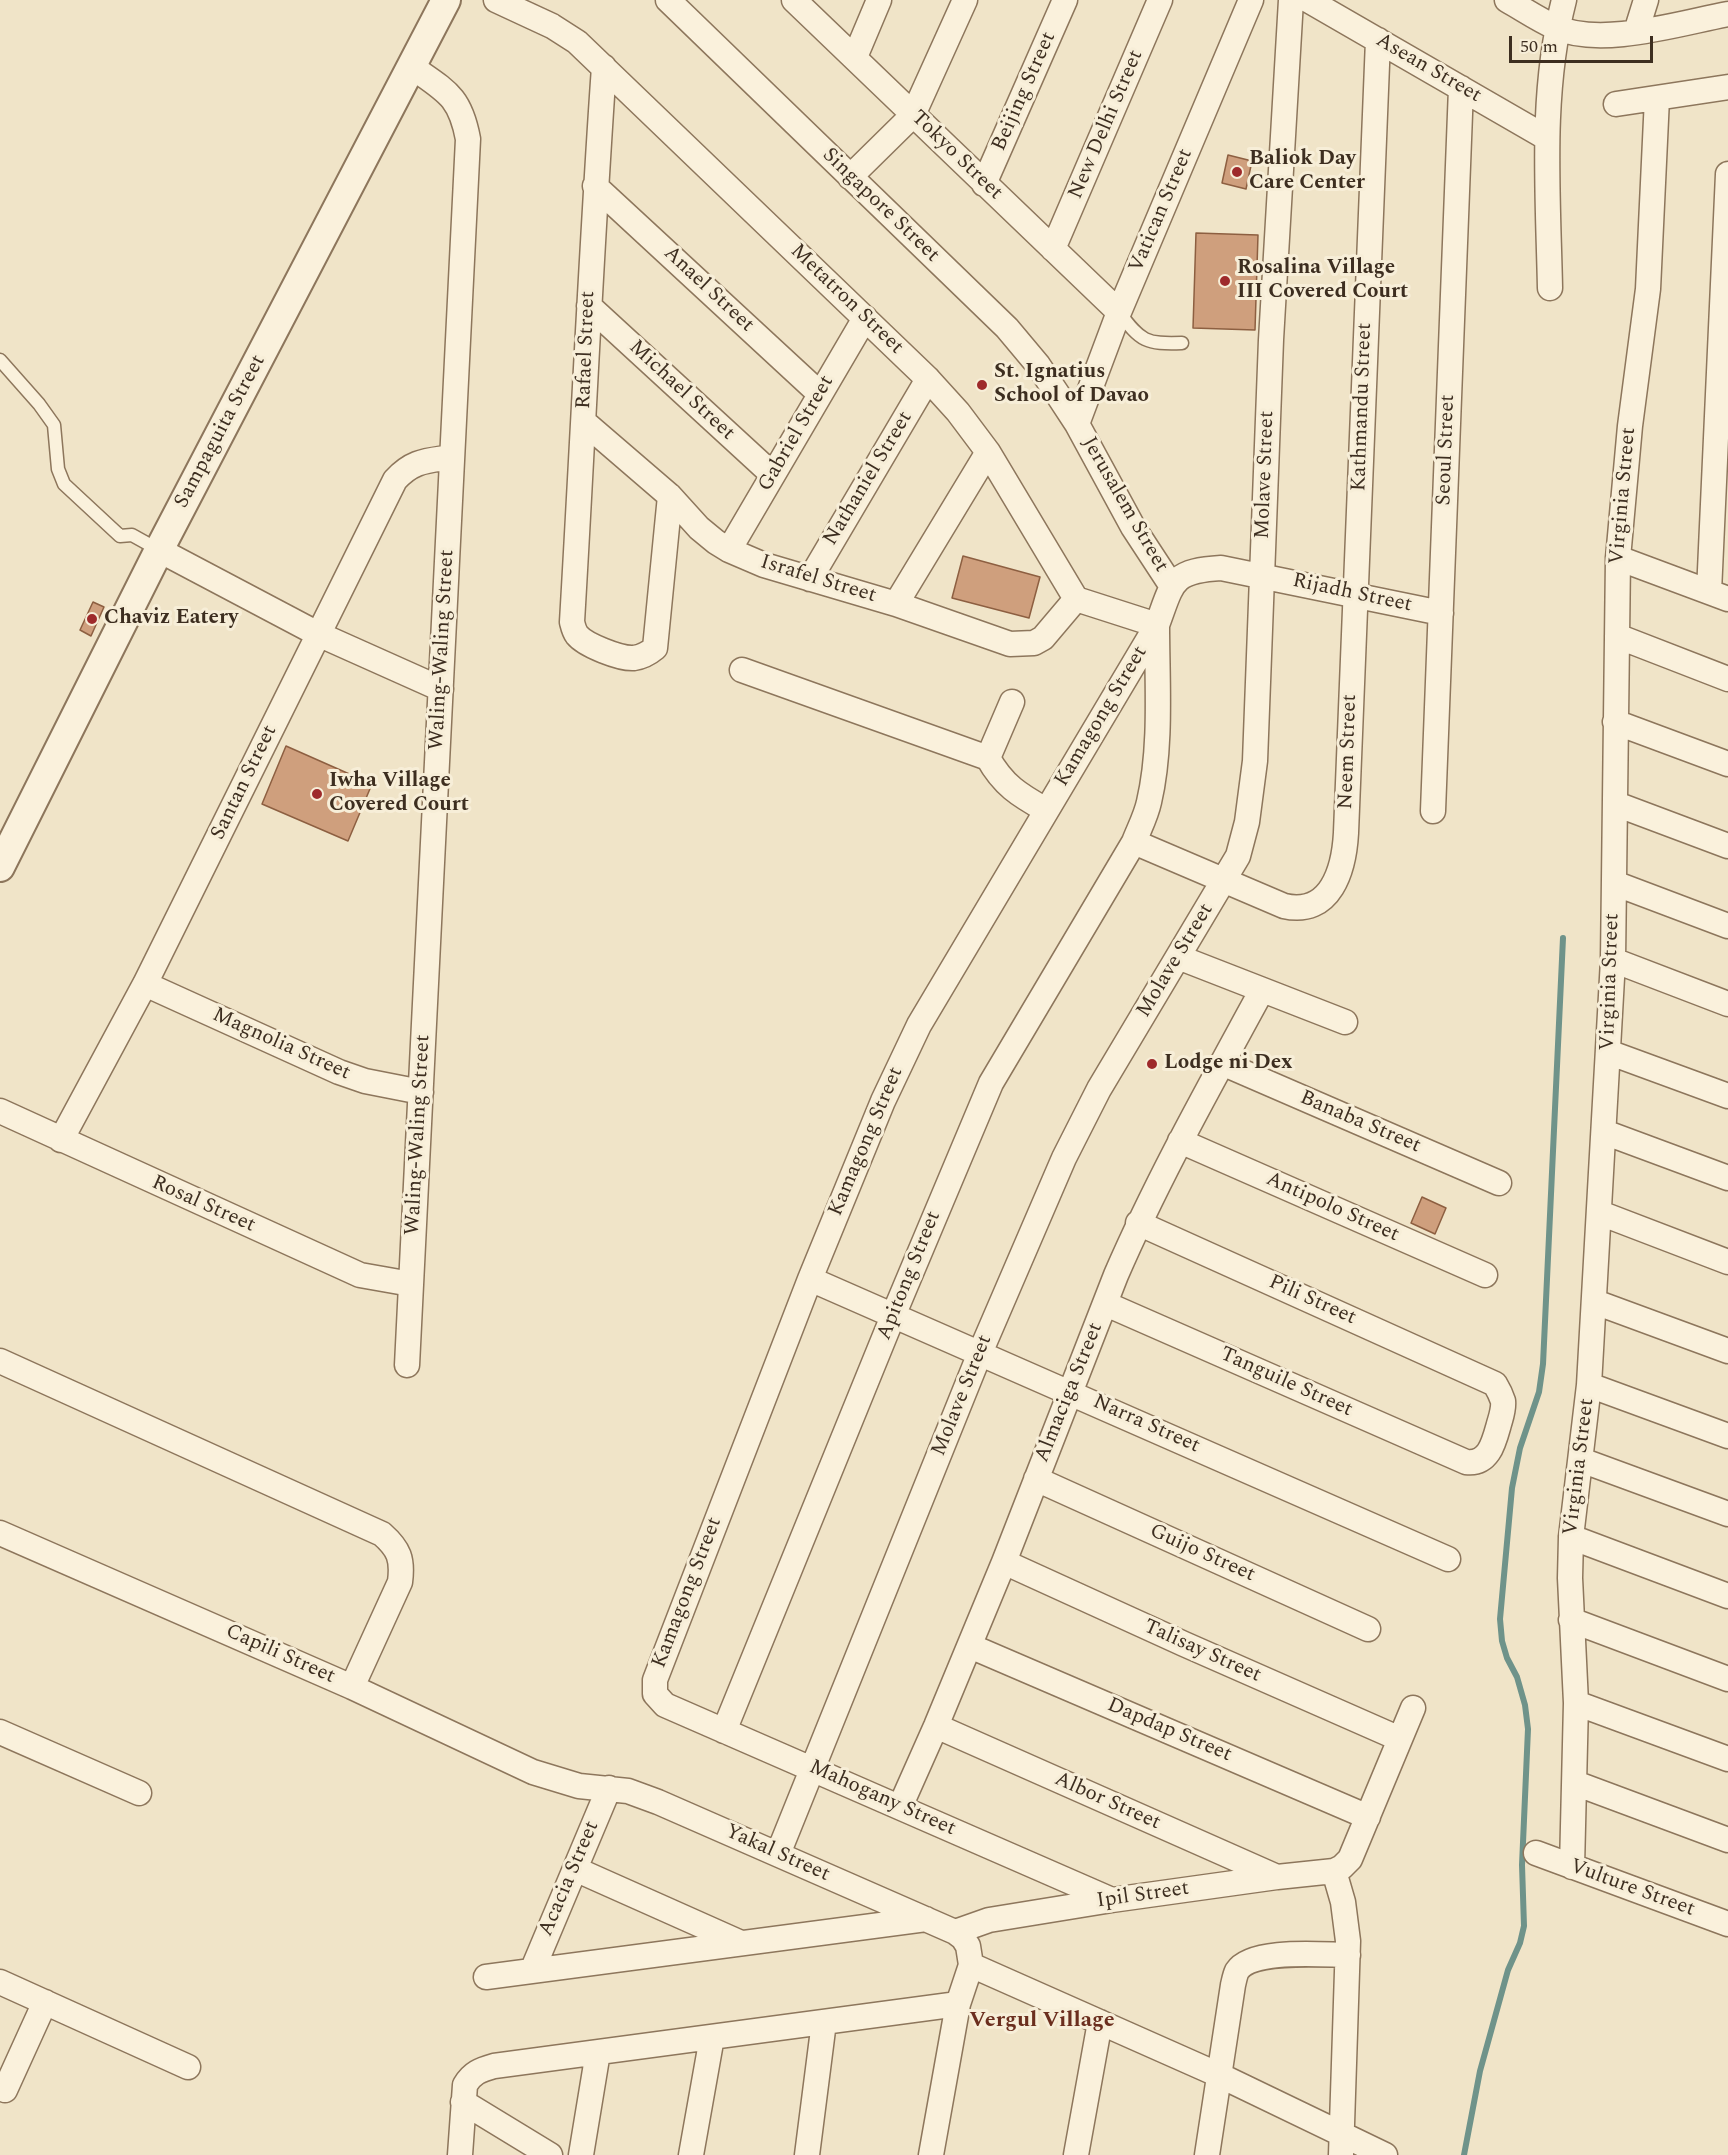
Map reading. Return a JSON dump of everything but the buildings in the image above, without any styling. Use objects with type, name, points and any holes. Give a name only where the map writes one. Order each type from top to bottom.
[{"type":"street","name":"Sampaguita Street","points":[[0,867],[159,550],[446,0]]},
{"type":"street","name":"Metatron Street","points":[[496,0],[552,26],[577,42],[928,380],[958,412],[988,452],[1076,599]]},
{"type":"street","name":"Singapore Street","points":[[668,0],[1006,328],[1038,365],[1077,424]]},
{"type":"street","name":"Tokyo Street","points":[[794,0],[1119,312]]},
{"type":"street","points":[[855,57],[879,0]]},
{"type":"street","points":[[850,177],[913,115],[966,0]]},
{"type":"street","name":"Beijing Street","points":[[984,184],[1065,0]]},
{"type":"street","name":"New Delhi Street","points":[[1053,249],[1160,0]]},
{"type":"street","name":"Vatican Street","points":[[1077,424],[1119,312],[1251,0]]},
{"type":"street","name":"Molave Street","points":[[778,1854],[980,1353],[1072,1141],[1099,1089],[1238,856],[1247,822],[1252,789],[1271,340],[1291,0]]},
{"type":"street","name":"Asean Street","points":[[1308,0],[1547,138]]},
{"type":"street","points":[[1507,0],[1557,28],[1596,36],[1636,32],[1728,14]]},
{"type":"street","points":[[1550,288],[1547,138],[1557,28],[1564,0]]},
{"type":"street","points":[[1636,32],[1646,0]]},
{"type":"street","name":"Kathmandu Street","points":[[1356,595],[1378,40]]},
{"type":"street","name":"Waling-Waling Street","points":[[407,1365],[468,139],[464,119],[456,101],[412,67]]},
{"type":"street","name":"Rafael Street","points":[[604,67],[588,306],[584,422],[572,622],[575,632],[589,644],[626,658],[642,656],[655,648],[670,496]]},
{"type":"street","points":[[1616,104],[1728,87]]},
{"type":"street","name":"Seoul Street","points":[[1434,811],[1461,88]]},
{"type":"street","name":"Virginia Street","points":[[1572,1867],[1576,1703],[1571,1620],[1571,1537],[1589,1385],[1613,960],[1618,558],[1628,436],[1648,289],[1657,98]]},
{"type":"street","points":[[1618,558],[1718,595],[1728,174]]},
{"type":"street","name":"Anael Street","points":[[596,186],[820,394]]},
{"type":"street","name":"Michael Street","points":[[588,306],[773,475]]},
{"type":"street","name":"Gabriel Street","points":[[729,550],[865,318]]},
{"type":"street","name":"Nathaniel Street","points":[[810,579],[928,380]]},
{"type":"street","name":"Israfel Street","points":[[584,422],[670,496],[699,528],[729,550],[764,565],[896,604],[1010,644],[1034,643],[1043,638],[1076,599]]},
{"type":"street","name":"Jerusalem Street","points":[[1077,424],[1133,527],[1171,585]]},
{"type":"street","points":[[896,604],[988,452]]},
{"type":"street","name":"Santan Street","points":[[61,1140],[145,984],[395,480],[404,470],[418,462],[452,457]]},
{"type":"street","points":[[159,550],[318,634],[441,689]]},
{"type":"street","name":"Rijadh Street","points":[[1171,585],[1184,573],[1205,568],[1221,568],[1441,613]]},
{"type":"street","points":[[1076,599],[1157,625],[1171,585]]},
{"type":"street","name":"Neem Street","points":[[1224,881],[1294,909],[1305,908],[1319,901],[1328,893],[1338,877],[1345,855],[1356,595]]},
{"type":"street","name":"Kamagong Street","points":[[655,1694],[655,1680],[810,1279],[901,1060],[919,1025],[1157,625]]},
{"type":"street","name":"Apitong Street","points":[[724,1731],[893,1316],[991,1083],[1134,842],[1149,804],[1156,746],[1157,625]]},
{"type":"street","points":[[1617,636],[1728,679]]},
{"type":"street","points":[[742,670],[988,758],[1003,782],[1046,810]]},
{"type":"street","points":[[988,758],[1012,702]]},
{"type":"street","points":[[1615,722],[1728,764]]},
{"type":"street","points":[[1616,804],[1728,846]]},
{"type":"street","points":[[1134,842],[1224,881]]},
{"type":"street","points":[[1614,883],[1728,926]]},
{"type":"street","points":[[1178,957],[1345,1022]]},
{"type":"street","points":[[1613,960],[1728,1005]]},
{"type":"street","name":"Magnolia Street","points":[[145,984],[339,1072],[365,1081],[421,1092]]},
{"type":"street","name":"Almaciga Street","points":[[900,1807],[970,1646],[1138,1223],[1262,990]]},
{"type":"street","points":[[1608,1052],[1728,1096]]},
{"type":"street","name":"Banaba Street","points":[[1222,1063],[1498,1183]]},
{"type":"street","name":"Rosal Street","points":[[0,1111],[360,1275],[411,1284]]},
{"type":"street","points":[[1604,1132],[1728,1178]]},
{"type":"street","name":"Antipolo Street","points":[[1180,1141],[1485,1275]]},
{"type":"street","points":[[1600,1214],[1728,1262]]},
{"type":"street","name":"Pili Street","points":[[1138,1223],[1495,1383],[1503,1402],[1503,1412],[1494,1442],[1489,1453],[1482,1460],[1474,1463],[1466,1462]]},
{"type":"street","name":"Narra Street","points":[[810,1279],[1448,1559]]},
{"type":"street","points":[[1595,1302],[1728,1351]]},
{"type":"street","name":"Tanguile Street","points":[[1106,1304],[1466,1462]]},
{"type":"street","points":[[0,1361],[382,1534],[394,1544],[402,1569],[400,1582],[352,1687]]},
{"type":"street","points":[[1589,1385],[1728,1436]]},
{"type":"street","points":[[1581,1460],[1728,1514]]},
{"type":"street","name":"Guijo Street","points":[[1036,1479],[1368,1629]]},
{"type":"street","name":"Capili Street","points":[[0,1533],[352,1687],[533,1772],[558,1781]]},
{"type":"street","points":[[1571,1537],[1728,1596]]},
{"type":"street","name":"Talisay Street","points":[[1004,1562],[1400,1739]]},
{"type":"street","points":[[1571,1620],[1728,1679]]},
{"type":"street","name":"Dapdap Street","points":[[970,1646],[1368,1817]]},
{"type":"street","name":"Mahogany Street","points":[[655,1694],[664,1705],[1112,1900]]},
{"type":"street","points":[[1576,1703],[1728,1760]]},
{"type":"street","points":[[1341,2145],[1348,1955],[1347,1923],[1334,1871],[1350,1859],[1413,1707]]},
{"type":"street","name":"Albor Street","points":[[936,1726],[1277,1877]]},
{"type":"street","points":[[0,1732],[139,1793]]},
{"type":"street","name":"Yakal Street","points":[[558,1781],[579,1786],[628,1791],[658,1802],[955,1932]]},
{"type":"street","points":[[1575,1783],[1728,1840]]},
{"type":"street","name":"Acacia Street","points":[[532,1971],[609,1788]]},
{"type":"street","name":"Vulture Street","points":[[1536,1853],[1728,1924]]},
{"type":"street","points":[[575,1869],[741,1943]]},
{"type":"street","name":"Ipil Street","points":[[955,1932],[989,1920],[1112,1900],[1334,1871]]},
{"type":"street","points":[[486,1977],[928,1919]]},
{"type":"street","points":[[931,2155],[958,2004],[971,1965],[968,1946],[955,1932]]},
{"type":"street","points":[[1207,2155],[1233,1985],[1238,1971],[1248,1962],[1276,1955],[1348,1955]]},
{"type":"street","points":[[971,1965],[1219,2076],[1341,2145],[1385,2155]]},
{"type":"street","points":[[0,1982],[188,2067]]},
{"type":"street","points":[[2,2089],[45,2002]]},
{"type":"street","points":[[460,2155],[465,2085],[471,2075],[481,2070],[958,2004]]},
{"type":"street","points":[[807,2155],[824,2022]]},
{"type":"street","points":[[1076,2155],[1100,2022]]},
{"type":"street","points":[[691,2155],[712,2037]]},
{"type":"street","points":[[581,2155],[598,2052]]},
{"type":"street","points":[[463,2102],[550,2155]]},
{"type":"lane","points":[[1119,312],[1141,337],[1156,344],[1182,343]]},
{"type":"lane","points":[[0,360],[39,404],[54,425],[58,469],[64,484],[120,536],[132,535],[159,550]]},
{"type":"waterway","points":[[1464,2155],[1480,2071],[1508,1970],[1520,1943],[1524,1926],[1522,1865],[1528,1729],[1525,1705],[1517,1677],[1507,1658],[1502,1641],[1500,1619],[1512,1488],[1520,1448],[1539,1392],[1543,1364],[1563,938]]},
{"type":"place","name":"Baliok Day Care Center","points":[[1237,172]]},
{"type":"place","name":"Rosalina Village III Covered Court","points":[[1225,281]]},
{"type":"place","name":"St. Ignatius School of Davao","points":[[982,385]]},
{"type":"place","name":"Chaviz Eatery","points":[[92,619]]},
{"type":"place","name":"Iwha Village Covered Court","points":[[317,794]]},
{"type":"place","name":"Lodge ni Dex","points":[[1152,1064]]},
{"type":"district","name":"Vergul Village","points":[[1042,2022]]}]
